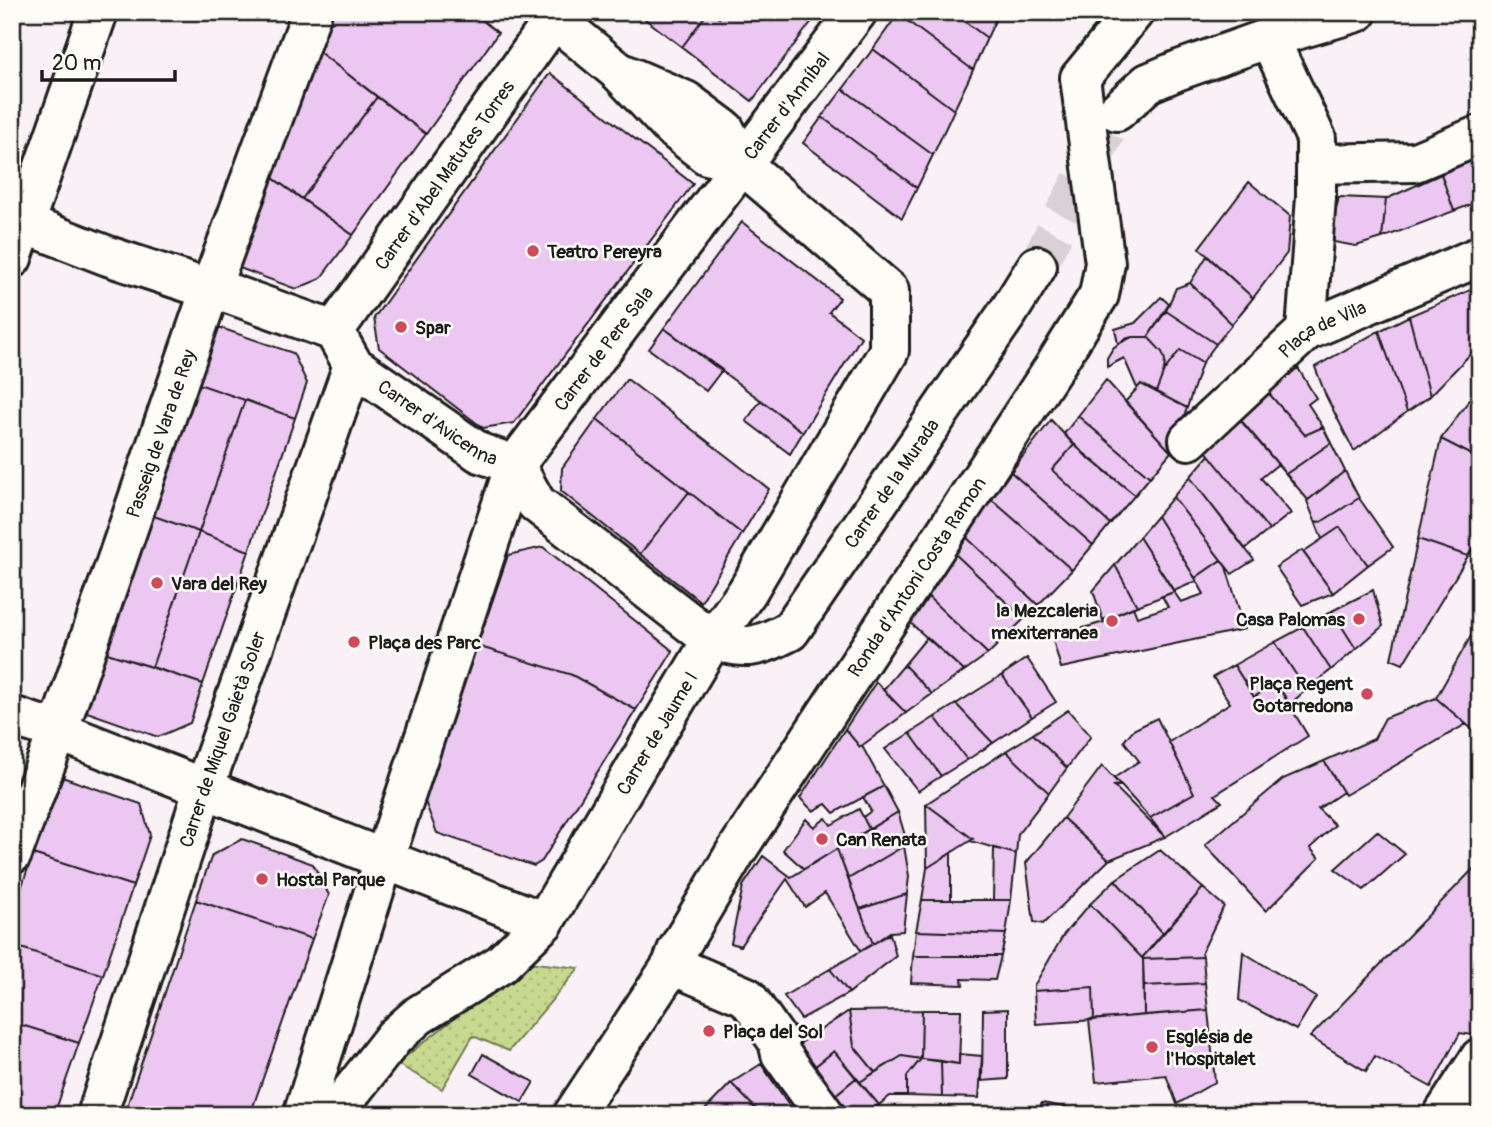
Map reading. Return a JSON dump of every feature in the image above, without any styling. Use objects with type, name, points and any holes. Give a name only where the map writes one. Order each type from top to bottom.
[{"type":"street","points":[[12,258],[18,221],[98,12]]},
{"type":"street","name":"Passeig de Vara de Rey","points":[[12,854],[58,731],[211,287],[312,12]]},
{"type":"street","name":"Carrer d'Anníbal","points":[[743,165],[857,12]]},
{"type":"street","name":"Ronda d'Antoni Costa Ramon","points":[[573,1115],[672,965],[677,951],[734,853],[1099,295],[1105,263],[1080,78],[1134,12]]},
{"type":"street","points":[[1117,111],[1148,83],[1269,38],[1357,12]]},
{"type":"street","points":[[553,15],[619,72],[669,125],[707,155],[743,165]]},
{"type":"street","name":"Carrer d'Abel Matutes Torres","points":[[334,331],[553,15]]},
{"type":"street","points":[[1269,38],[1316,138],[1317,164],[1306,331]]},
{"type":"street","points":[[1317,164],[1415,162],[1480,135]]},
{"type":"street","name":"Carrer de Jaume I","points":[[334,1115],[394,1038],[419,1015],[501,964],[544,922],[712,640],[747,593],[889,351],[889,291],[743,165]]},
{"type":"street","name":"Carrer de Pere Sala","points":[[515,465],[743,165]]},
{"type":"street","points":[[18,221],[108,256],[199,286],[211,287],[334,331]]},
{"type":"street","name":"Plaça de Vila","points":[[1189,440],[1306,331],[1480,256]]},
{"type":"street","name":"Carrer de la Murada","points":[[712,640],[739,647],[761,645],[790,631],[1037,266]]},
{"type":"street","name":"Carrer d'Avicenna","points":[[334,331],[353,365],[480,453],[515,465],[536,503],[712,640]]},
{"type":"street","name":"Carrer de Miquel Gaietà Soler","points":[[97,1115],[204,788],[353,365]]},
{"type":"street","points":[[303,1115],[515,465]]},
{"type":"street","points":[[12,716],[58,731],[544,922]]},
{"type":"street","points":[[672,965],[747,997],[792,1033],[781,1054],[825,1115]]},
{"type":"street","points":[[1443,1115],[1480,1058]]},
{"type":"green space","points":[[527,962],[579,968],[509,1051],[473,1036],[442,1089],[399,1065],[405,1057]]},
{"type":"building","points":[[12,12],[23,12],[12,45]]},
{"type":"building","points":[[322,12],[472,12],[498,33],[426,134],[310,45]]},
{"type":"building","points":[[636,12],[708,12],[682,47]]},
{"type":"building","points":[[708,12],[719,18],[724,12],[801,12],[812,21],[752,101],[682,47]]},
{"type":"building","points":[[952,12],[987,38],[973,70],[898,14]]},
{"type":"building","points":[[952,12],[999,12],[987,38]]},
{"type":"building","points":[[898,14],[973,70],[954,110],[873,49]]},
{"type":"building","points":[[310,45],[377,97],[302,199],[266,173]]},
{"type":"building","points":[[873,49],[954,110],[933,155],[843,89]]},
{"type":"building","name":"Teatro Pereyra","points":[[550,73],[693,184],[514,423],[483,428],[379,348],[374,318]]},
{"type":"building","points":[[843,89],[933,155],[917,188],[822,117]]},
{"type":"building","points":[[377,97],[426,134],[353,235],[302,199]]},
{"type":"building","points":[[822,117],[917,188],[902,218],[803,143]]},
{"type":"building","points":[[1476,159],[1480,168],[1480,201],[1454,211],[1441,174]]},
{"type":"building","points":[[266,173],[353,235],[320,279],[296,289],[234,266]]},
{"type":"building","points":[[1441,174],[1454,211],[1382,238],[1386,199]]},
{"type":"building","points":[[1249,182],[1290,216],[1287,253],[1253,298],[1199,248]]},
{"type":"building","points":[[1339,197],[1386,199],[1382,238],[1356,246],[1328,241]]},
{"type":"building","points":[[742,222],[840,298],[829,312],[861,337],[803,432],[664,328]]},
{"type":"building","points":[[1207,256],[1253,298],[1232,324],[1190,283]]},
{"type":"building","points":[[1190,283],[1232,324],[1216,344],[1166,311],[1176,288]]},
{"type":"building","points":[[1480,286],[1480,344],[1430,396],[1409,316]]},
{"type":"building","points":[[1161,297],[1169,304],[1148,337],[1132,337],[1118,344],[1115,329],[1135,323]]},
{"type":"building","points":[[1166,311],[1216,344],[1202,363],[1180,350],[1164,371],[1165,360],[1162,352],[1148,337]]},
{"type":"building","points":[[1409,316],[1430,396],[1407,412],[1379,331]]},
{"type":"building","points":[[215,326],[293,353],[307,383],[295,418],[196,383]]},
{"type":"building","points":[[664,328],[722,370],[706,391],[649,349]]},
{"type":"building","points":[[1379,331],[1407,412],[1354,451],[1326,396],[1315,367]]},
{"type":"building","points":[[1132,337],[1148,337],[1162,352],[1165,360],[1164,371],[1156,392],[1141,384],[1137,388],[1124,358],[1107,367],[1107,358],[1113,348]]},
{"type":"building","points":[[1180,350],[1202,363],[1187,408],[1156,392],[1164,371]]},
{"type":"building","points":[[1298,368],[1316,398],[1308,404],[1323,427],[1305,435],[1265,389]]},
{"type":"building","points":[[627,379],[769,489],[742,534],[597,419]]},
{"type":"building","points":[[1106,380],[1171,452],[1150,477],[1078,416]]},
{"type":"building","points":[[196,383],[245,400],[199,532],[151,515]]},
{"type":"building","points":[[1141,384],[1187,408],[1171,452],[1125,402]]},
{"type":"building","points":[[1480,385],[1480,459],[1441,439]]},
{"type":"building","points":[[1265,389],[1305,435],[1323,427],[1331,443],[1286,474],[1240,420]]},
{"type":"building","points":[[245,400],[295,418],[249,551],[199,532]]},
{"type":"building","points":[[761,400],[803,432],[790,454],[746,421]]},
{"type":"building","points":[[1234,412],[1278,464],[1261,478],[1291,513],[1269,530],[1202,446]]},
{"type":"building","points":[[1078,416],[1150,477],[1135,495],[1087,457],[1064,434]]},
{"type":"building","points":[[597,419],[689,492],[640,554],[561,491],[562,468]]},
{"type":"building","points":[[1051,420],[1074,445],[1052,470],[1110,524],[1093,545],[1011,472]]},
{"type":"building","points":[[1441,439],[1480,459],[1480,536],[1468,556],[1418,539]]},
{"type":"building","points":[[1331,443],[1345,471],[1308,500],[1286,474]]},
{"type":"building","points":[[1074,445],[1135,495],[1110,524],[1052,470]]},
{"type":"building","points":[[1209,455],[1269,530],[1245,549],[1190,477]]},
{"type":"building","points":[[1345,471],[1359,498],[1321,522],[1315,521],[1307,501]]},
{"type":"building","points":[[1011,472],[1093,545],[1072,570],[991,499]]},
{"type":"building","points":[[1190,477],[1254,560],[1232,574],[1173,497]]},
{"type":"building","points":[[689,492],[742,534],[701,602],[640,554]]},
{"type":"building","points":[[1173,497],[1221,560],[1195,578],[1157,516]]},
{"type":"building","points":[[1359,498],[1393,547],[1368,565],[1340,527],[1322,539],[1315,521],[1321,522]]},
{"type":"building","points":[[991,499],[1072,570],[1038,605],[964,535]]},
{"type":"building","points":[[151,515],[199,532],[152,667],[104,652]]},
{"type":"building","points":[[1157,516],[1197,581],[1174,591],[1139,537]]},
{"type":"building","points":[[1340,527],[1368,565],[1333,593],[1303,552]]},
{"type":"building","points":[[199,532],[249,551],[203,684],[152,667]]},
{"type":"building","points":[[964,535],[1038,605],[1024,619],[952,551]]},
{"type":"building","points":[[1139,537],[1174,592],[1137,606],[1115,565]]},
{"type":"building","points":[[1418,539],[1468,556],[1403,664],[1391,659]]},
{"type":"building","points":[[543,547],[673,651],[636,710],[572,675],[477,646],[508,555]]},
{"type":"building","points":[[1302,550],[1333,593],[1302,605],[1276,567]]},
{"type":"building","points":[[952,551],[1024,619],[988,654],[922,591]]},
{"type":"building","points":[[1221,560],[1226,567],[1245,629],[1061,668],[1052,637],[1104,622],[1103,620],[1133,607],[1137,617],[1168,607],[1162,596],[1174,592],[1181,602],[1204,594],[1195,578]]},
{"type":"building","points":[[1115,565],[1137,606],[1103,620],[1093,591]]},
{"type":"building","name":"Casa Palomas","points":[[1373,590],[1383,626],[1356,649],[1332,611]]},
{"type":"building","points":[[922,591],[988,654],[964,671],[906,619]]},
{"type":"building","points":[[1332,611],[1356,649],[1331,670],[1303,627]]},
{"type":"building","points":[[1480,620],[1480,736],[1436,698]]},
{"type":"building","points":[[1303,627],[1331,670],[1306,690],[1275,642]]},
{"type":"building","points":[[927,637],[964,671],[932,694],[904,665]]},
{"type":"building","points":[[1275,642],[1306,690],[1290,704],[1276,683],[1254,697],[1234,665]]},
{"type":"building","points":[[477,646],[572,675],[636,710],[542,861],[534,866],[437,833],[424,799]]},
{"type":"building","points":[[104,652],[203,684],[190,723],[158,737],[84,711]]},
{"type":"building","points":[[1027,658],[1056,702],[1032,717],[1002,675]]},
{"type":"building","points":[[904,665],[932,694],[906,713],[883,690]]},
{"type":"building","points":[[1234,665],[1254,697],[1276,683],[1308,736],[1215,795],[1222,802],[1165,837],[1150,818],[1194,793],[1169,742],[1230,703],[1213,677]]},
{"type":"building","points":[[1002,675],[1032,717],[993,743],[956,704]]},
{"type":"building","points":[[876,682],[906,713],[860,747],[845,729]]},
{"type":"building","points":[[1436,698],[1466,724],[1345,795],[1324,761],[1374,739],[1385,718]]},
{"type":"building","points":[[956,704],[993,743],[967,760],[935,717]]},
{"type":"building","points":[[1068,710],[1091,736],[1067,768],[1033,734]]},
{"type":"building","points":[[935,717],[967,760],[941,776],[910,733]]},
{"type":"building","points":[[1157,718],[1194,793],[1150,818],[1114,778],[1139,761],[1124,741],[1133,730]]},
{"type":"building","points":[[845,729],[860,747],[862,746],[884,786],[834,813],[826,804],[813,811],[800,798]]},
{"type":"building","points":[[910,733],[941,776],[918,791],[885,749]]},
{"type":"building","points":[[1033,734],[1067,768],[1049,793],[1006,751]]},
{"type":"building","points":[[1006,751],[1049,793],[1018,834],[1016,854],[970,841],[973,839],[926,804]]},
{"type":"building","points":[[1324,761],[1343,792],[1318,809],[1335,825],[1310,848],[1319,858],[1266,911],[1205,845],[1283,779]]},
{"type":"building","points":[[1102,766],[1120,785],[1114,786],[1165,837],[1109,860],[1063,818]]},
{"type":"building","points":[[59,776],[141,804],[150,835],[133,886],[33,854]]},
{"type":"building","points":[[884,786],[898,812],[869,829],[863,817],[871,811],[863,797]]},
{"type":"building","points":[[926,804],[973,839],[927,868],[927,865]]},
{"type":"building","name":"Can Renata","points":[[859,809],[869,829],[804,869],[783,850],[806,819],[814,827],[826,818],[831,825]]},
{"type":"building","points":[[898,812],[906,839],[904,846],[848,879],[837,849]]},
{"type":"building","points":[[1063,818],[1109,860],[1043,924],[1034,922],[1026,863]]},
{"type":"building","points":[[1377,831],[1405,854],[1364,890],[1335,869]]},
{"type":"building","name":"Hostal Parque","points":[[242,839],[313,864],[329,895],[312,939],[196,900],[212,855]]},
{"type":"building","points":[[904,846],[909,876],[907,894],[860,909],[848,879]]},
{"type":"building","points":[[994,848],[1016,854],[1011,900],[993,900]]},
{"type":"building","points":[[837,849],[873,944],[861,951],[825,893],[805,907],[787,879],[740,946],[731,943],[743,886],[763,856],[791,877]]},
{"type":"building","points":[[1160,850],[1203,888],[1163,933],[1115,880]]},
{"type":"building","points":[[951,853],[951,900],[922,900],[927,868]]},
{"type":"building","points":[[33,854],[133,886],[103,975],[12,945],[12,914]]},
{"type":"building","points":[[1480,862],[1480,1021],[1472,1035],[1460,1033],[1431,1087],[1375,1056],[1366,1071],[1310,1037]]},
{"type":"building","points":[[1115,880],[1163,933],[1142,958],[1090,904]]},
{"type":"building","points":[[1203,888],[1224,906],[1202,952],[1203,957],[1143,959],[1142,958]]},
{"type":"building","points":[[907,894],[903,931],[890,932],[873,944],[860,909]]},
{"type":"building","points":[[196,900],[312,939],[250,1115],[124,1115]]},
{"type":"building","points":[[922,900],[1011,900],[1006,934],[916,931]]},
{"type":"building","points":[[1090,904],[1143,959],[1144,1015],[1094,1020],[1093,987],[1034,991],[1034,986],[1064,934]]},
{"type":"building","points":[[916,931],[1006,934],[1001,956],[913,956]]},
{"type":"building","points":[[890,934],[896,956],[849,993],[830,969]]},
{"type":"building","points":[[12,945],[103,975],[79,1043],[12,1022]]},
{"type":"building","points":[[1243,952],[1316,997],[1296,1030],[1239,1000]]},
{"type":"building","points":[[913,956],[1001,956],[995,980],[962,979],[963,985],[911,983]]},
{"type":"building","points":[[1203,957],[1205,983],[1144,986],[1143,959]]},
{"type":"building","points":[[830,969],[849,993],[801,1019],[784,996]]},
{"type":"building","points":[[1205,983],[1208,1010],[1144,1015],[1144,986]]},
{"type":"building","points":[[1093,987],[1094,1020],[1036,1024],[1034,991]]},
{"type":"building","points":[[1008,1009],[1008,1079],[982,1081],[983,1010]]},
{"type":"building","points":[[922,1010],[921,1059],[902,1056],[875,1072],[854,1046],[849,1011]]},
{"type":"building","points":[[922,1010],[961,1010],[959,1064],[921,1059]]},
{"type":"building","name":"Església de l'Hospitalet","points":[[1208,1010],[1215,1082],[1177,1104],[1166,1075],[1096,1082],[1089,1020]]},
{"type":"building","points":[[849,1011],[854,1046],[875,1072],[860,1082],[834,1051],[813,1068],[796,1046]]},
{"type":"building","points":[[12,1022],[79,1043],[54,1115],[12,1115]]},
{"type":"building","points":[[834,1051],[856,1078],[834,1096],[813,1068]]},
{"type":"building","points":[[483,1054],[534,1082],[522,1102],[472,1074]]},
{"type":"building","points":[[959,1054],[982,1056],[979,1098],[942,1097],[941,1061],[959,1064]]},
{"type":"building","points":[[902,1056],[921,1059],[907,1076],[907,1096],[890,1096],[879,1105],[860,1082]]},
{"type":"building","points":[[921,1059],[941,1061],[942,1097],[907,1096],[907,1076]]},
{"type":"building","points":[[761,1064],[796,1115],[762,1115],[731,1083]]},
{"type":"building","points":[[856,1078],[879,1105],[865,1115],[848,1115],[834,1096]]},
{"type":"building","points":[[731,1083],[756,1109],[750,1115],[700,1115]]},
{"type":"building","points":[[1042,1103],[1075,1109],[1071,1115],[1035,1115]]},
{"type":"tunnel","points":[[1037,266],[1117,111]]},
{"type":"place","name":"Teatro Pereyra","points":[[533,251]]},
{"type":"place","name":"Spar","points":[[401,327]]},
{"type":"place","name":"Vara del Rey","points":[[157,583]]},
{"type":"place","name":"Casa Palomas","points":[[1359,619]]},
{"type":"place","name":"la Mezcaleria mexiterranea","points":[[1112,621]]},
{"type":"place","name":"Plaça des Parc","points":[[354,642]]},
{"type":"place","name":"Plaça Regent Gotarredona","points":[[1367,694]]},
{"type":"place","name":"Can Renata","points":[[822,839]]},
{"type":"place","name":"Hostal Parque","points":[[262,879]]},
{"type":"place","name":"Plaça del Sol","points":[[709,1031]]},
{"type":"place","name":"Església de l'Hospitalet","points":[[1152,1047]]}]
